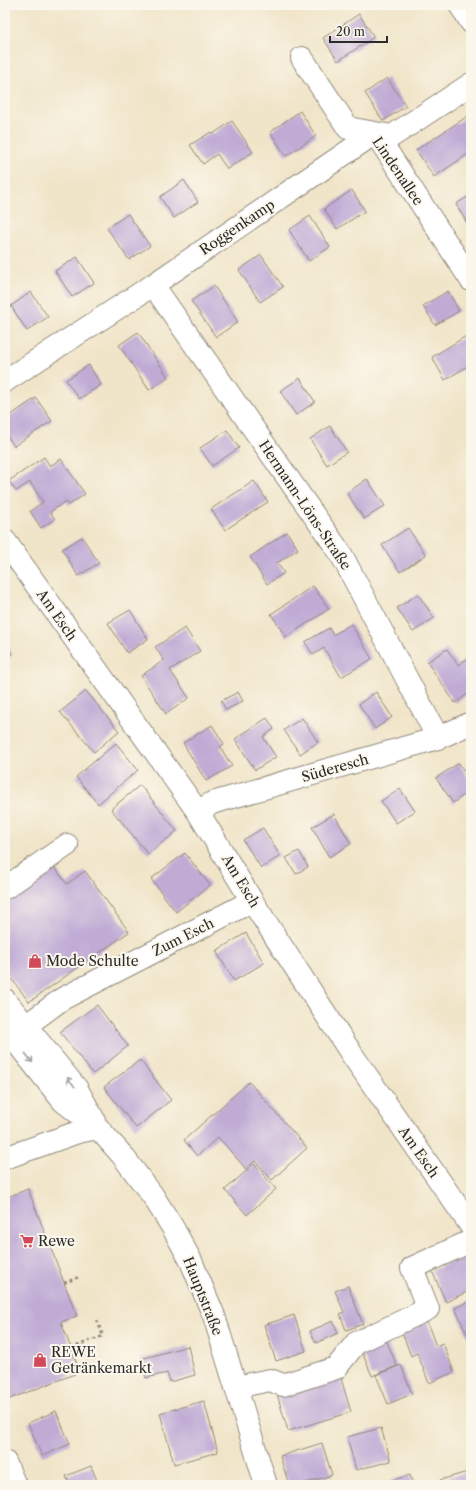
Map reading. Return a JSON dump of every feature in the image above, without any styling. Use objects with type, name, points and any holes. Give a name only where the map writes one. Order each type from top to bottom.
[{"type":"street","points":[[460,5],[471,22]]},
{"type":"street","name":"Lindenallee","points":[[302,58],[348,128],[375,133],[471,280]]},
{"type":"street","points":[[375,133],[392,136],[471,84]]},
{"type":"street","name":"Roggenkamp","points":[[5,381],[153,285],[375,133]]},
{"type":"street","name":"Hermann-Löns-Straße","points":[[153,285],[341,554],[438,738]]},
{"type":"street","name":"Am Esch","points":[[5,541],[198,812],[252,901],[353,1056],[471,1226]]},
{"type":"street","name":"Süderesch","points":[[198,812],[212,803],[438,738],[471,723]]},
{"type":"street","points":[[5,888],[67,845]]},
{"type":"street","name":"Zum Esch","points":[[14,1030],[62,999],[252,901]]},
{"type":"street","name":"Hauptstraße","points":[[5,1000],[14,1030],[77,1089],[98,1128],[122,1155],[153,1196],[191,1261],[214,1316],[266,1485]]},
{"type":"street","points":[[5,1158],[78,1132],[98,1128]]},
{"type":"street","points":[[236,1387],[270,1380],[282,1385],[336,1368],[356,1344],[428,1309],[412,1268],[471,1241]]},
{"type":"street","points":[[5,1462],[15,1485]]},
{"type":"path","points":[[64,1283],[78,1277]]},
{"type":"path","points":[[71,1348],[103,1336],[97,1320]]},
{"type":"building","points":[[359,14],[374,37],[338,61],[323,38]]},
{"type":"building","points":[[387,78],[406,106],[383,121],[365,93]]},
{"type":"building","points":[[300,111],[316,136],[286,156],[270,132]]},
{"type":"building","points":[[471,114],[471,152],[434,177],[416,150]]},
{"type":"building","points":[[232,121],[253,152],[227,169],[217,154],[203,164],[190,145],[211,132],[213,134]]},
{"type":"building","points":[[184,180],[198,202],[174,218],[160,197]]},
{"type":"building","points":[[352,190],[365,211],[337,229],[324,209]]},
{"type":"building","points":[[471,195],[471,230],[456,204]]},
{"type":"building","points":[[128,214],[150,246],[129,260],[107,228]]},
{"type":"building","points":[[310,216],[330,247],[309,261],[289,230]]},
{"type":"building","points":[[261,255],[283,287],[260,302],[239,270]]},
{"type":"building","points":[[77,257],[94,283],[72,297],[55,271]]},
{"type":"building","points":[[214,286],[238,322],[216,337],[191,301]]},
{"type":"building","points":[[448,291],[459,311],[435,325],[423,306]]},
{"type":"building","points":[[31,292],[48,317],[27,331],[11,306]]},
{"type":"building","points":[[138,332],[168,377],[149,390],[119,345]]},
{"type":"building","points":[[471,333],[471,364],[445,380],[432,357]]},
{"type":"building","points":[[89,365],[101,385],[79,399],[66,380]]},
{"type":"building","points":[[300,378],[315,402],[296,415],[280,391]]},
{"type":"building","points":[[36,398],[52,421],[14,446],[5,433],[5,419]]},
{"type":"building","points":[[330,426],[347,452],[327,465],[310,439]]},
{"type":"building","points":[[227,430],[239,448],[212,466],[200,448]]},
{"type":"building","points":[[44,457],[50,466],[61,459],[85,494],[69,505],[66,501],[50,512],[55,519],[41,528],[30,511],[43,502],[30,482],[16,491],[9,481]]},
{"type":"building","points":[[367,479],[385,506],[364,519],[347,493]]},
{"type":"building","points":[[254,481],[268,502],[225,530],[211,509]]},
{"type":"building","points":[[408,528],[426,555],[400,572],[382,545]]},
{"type":"building","points":[[287,532],[298,549],[277,563],[284,573],[267,584],[250,557]]},
{"type":"building","points":[[82,537],[99,563],[78,576],[62,549]]},
{"type":"building","points":[[313,586],[329,609],[286,637],[271,614]]},
{"type":"building","points":[[418,594],[434,618],[413,632],[397,608]]},
{"type":"building","points":[[130,610],[148,639],[127,653],[108,623]]},
{"type":"building","points":[[351,624],[372,659],[341,677],[324,648],[313,655],[305,642],[329,628],[333,635]]},
{"type":"building","points":[[185,628],[200,651],[170,670],[189,698],[166,714],[141,676],[164,660],[155,647]]},
{"type":"building","points":[[5,638],[12,655],[5,658]]},
{"type":"building","points":[[447,649],[458,665],[471,656],[471,692],[455,703],[427,662]]},
{"type":"building","points":[[86,691],[119,731],[94,752],[60,712]]},
{"type":"building","points":[[238,692],[243,701],[226,710],[221,701]]},
{"type":"building","points":[[376,692],[392,717],[375,729],[359,704]]},
{"type":"building","points":[[267,718],[274,729],[263,737],[276,757],[255,770],[235,739]]},
{"type":"building","points":[[302,718],[318,742],[300,754],[284,730]]},
{"type":"building","points":[[212,725],[224,744],[220,747],[232,766],[206,781],[183,743]]},
{"type":"building","points":[[116,743],[138,770],[98,804],[76,777]]},
{"type":"building","points":[[459,763],[471,782],[471,790],[453,803],[436,778]]},
{"type":"building","points":[[140,785],[177,831],[148,854],[111,809]]},
{"type":"building","points":[[400,789],[415,811],[396,823],[381,801]]},
{"type":"building","points":[[334,814],[351,844],[329,857],[312,827]]},
{"type":"building","points":[[263,828],[280,856],[261,868],[243,840]]},
{"type":"building","points":[[299,851],[308,867],[296,874],[286,858]]},
{"type":"building","points":[[185,853],[210,885],[176,912],[151,879]]},
{"type":"building","points":[[52,864],[67,884],[85,871],[129,932],[29,1002],[5,970],[5,899]]},
{"type":"building","points":[[246,933],[264,963],[234,981],[216,951]]},
{"type":"building","points":[[97,1005],[128,1046],[93,1074],[60,1032]]},
{"type":"building","points":[[140,1060],[171,1100],[136,1128],[104,1087]]},
{"type":"building","points":[[249,1082],[307,1148],[272,1180],[255,1161],[246,1169],[218,1137],[197,1156],[184,1140]]},
{"type":"building","points":[[254,1164],[276,1189],[247,1215],[225,1190]]},
{"type":"building","name":"Rewe","points":[[28,1189],[77,1316],[61,1322],[80,1372],[7,1400],[5,1394],[5,1198]]},
{"type":"building","points":[[466,1255],[471,1267],[471,1290],[446,1302],[432,1271]]},
{"type":"building","points":[[348,1286],[363,1324],[346,1330],[340,1314],[344,1312],[335,1291]]},
{"type":"building","points":[[471,1300],[471,1343],[455,1308]]},
{"type":"building","points":[[294,1315],[306,1351],[276,1361],[264,1325]]},
{"type":"building","points":[[425,1317],[436,1346],[443,1343],[454,1372],[429,1383],[417,1353],[411,1356],[400,1327]]},
{"type":"building","points":[[333,1321],[338,1333],[316,1343],[310,1331]]},
{"type":"building","points":[[385,1337],[397,1366],[372,1376],[360,1347]]},
{"type":"building","points":[[188,1346],[195,1375],[170,1382],[167,1373],[146,1378],[141,1359]]},
{"type":"building","points":[[401,1365],[412,1394],[388,1404],[376,1375]]},
{"type":"building","points":[[340,1375],[351,1412],[288,1431],[277,1394]]},
{"type":"building","points":[[204,1401],[218,1452],[174,1464],[160,1413]]},
{"type":"building","points":[[56,1411],[70,1444],[42,1456],[28,1423]]},
{"type":"building","points":[[381,1428],[391,1461],[356,1470],[347,1437]]},
{"type":"building","points":[[322,1443],[332,1475],[299,1485],[289,1485],[280,1456]]},
{"type":"building","points":[[91,1466],[99,1485],[70,1485],[66,1476]]},
{"type":"building","points":[[471,1471],[471,1485],[442,1485],[440,1480]]},
{"type":"building","points":[[410,1475],[413,1485],[375,1485]]},
{"type":"place","name":"Mode Schulte","points":[[35,961]]},
{"type":"place","name":"Rewe","points":[[27,1241]]},
{"type":"place","name":"REWE Getränkemarkt","points":[[40,1360]]}]
